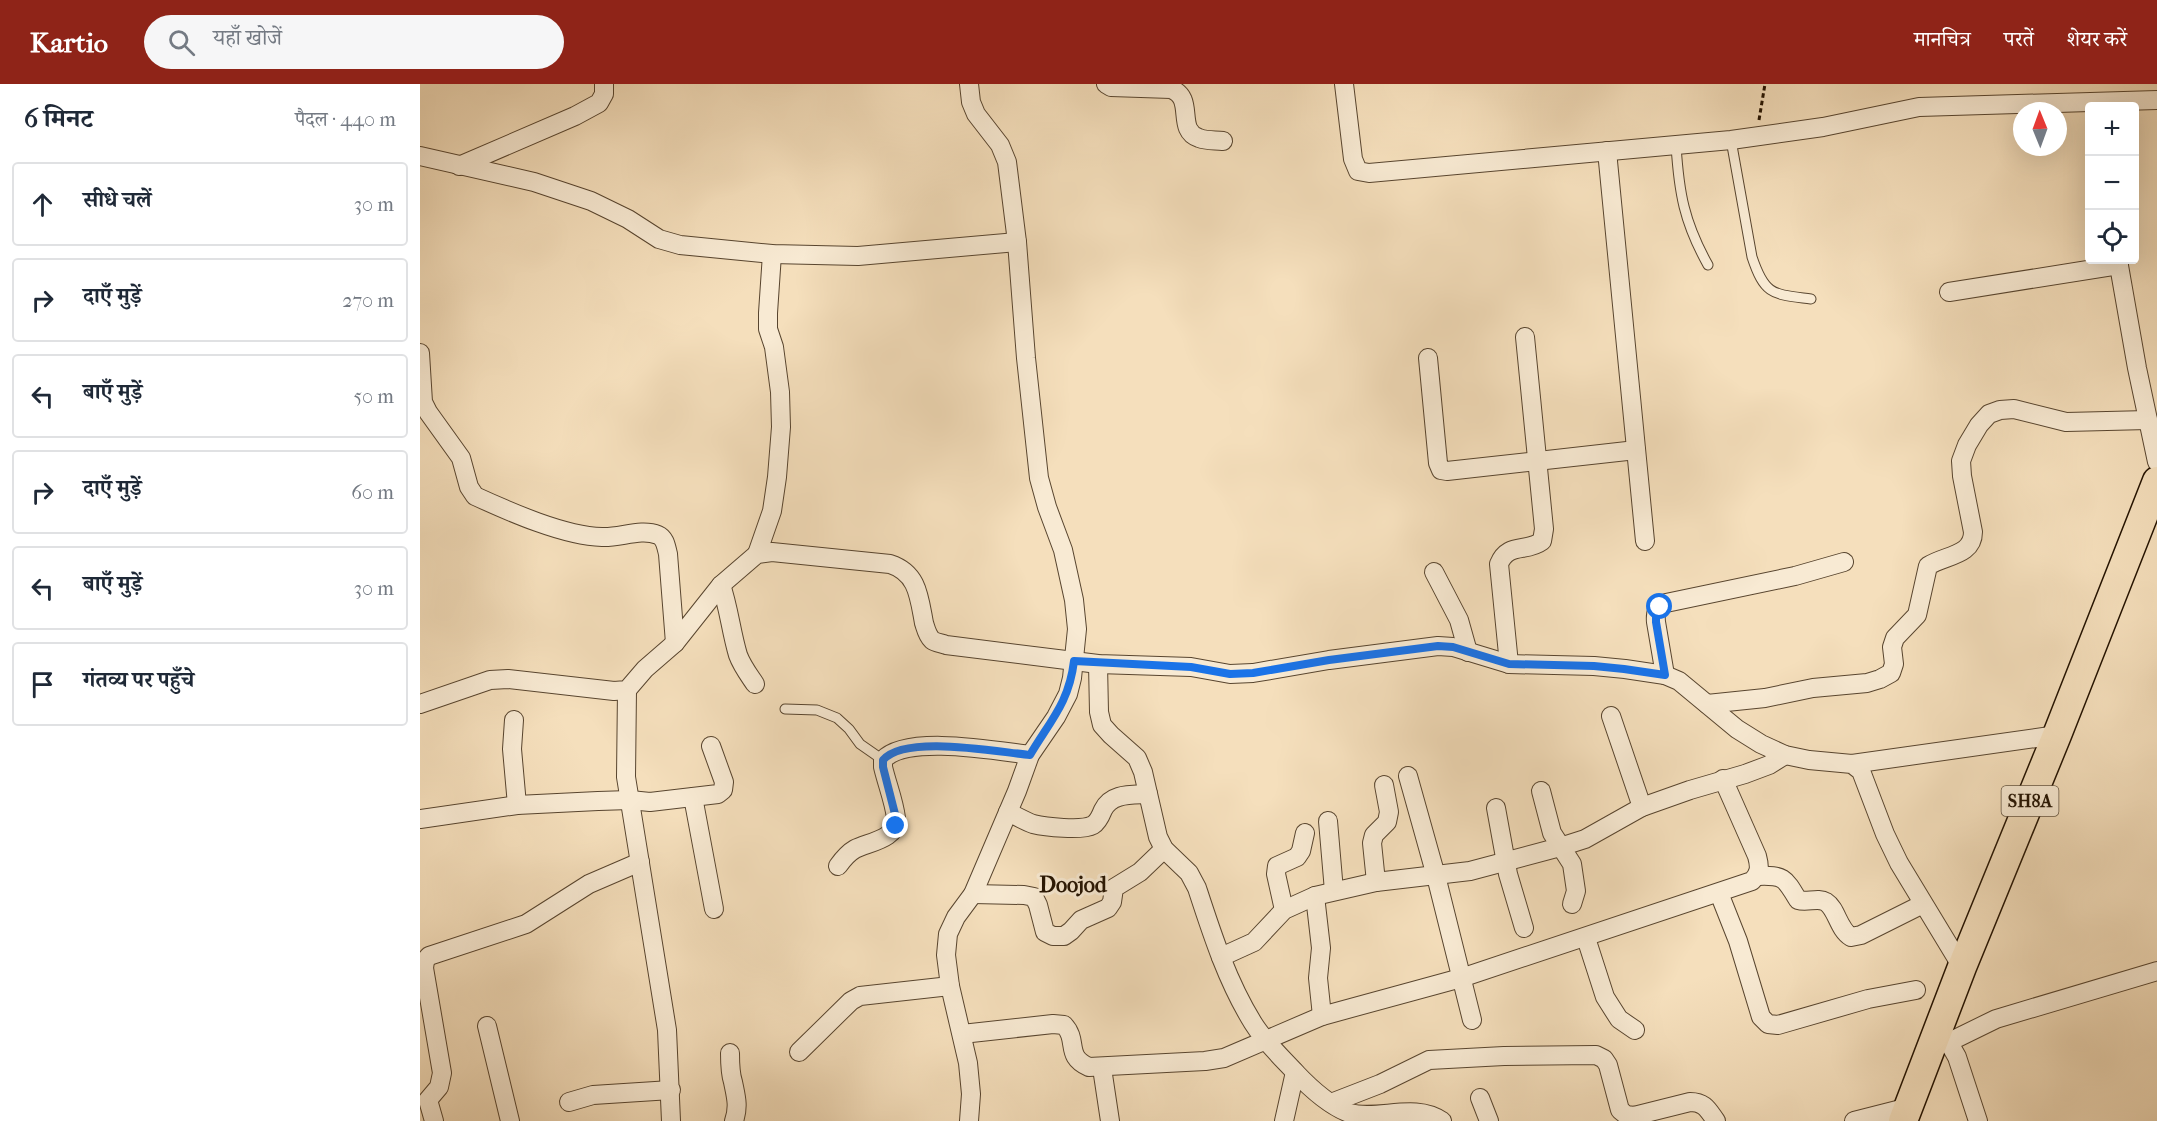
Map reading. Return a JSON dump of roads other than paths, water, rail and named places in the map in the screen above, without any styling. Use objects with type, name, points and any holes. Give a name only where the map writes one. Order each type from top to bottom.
[{"type":"main road","name":"SH8A","points":[[1906,1114],[1945,1034],[1962,968],[2157,481]]},
{"type":"street","points":[[459,166],[575,116],[599,103],[604,94],[604,84]]},
{"type":"street","points":[[969,84],[971,102],[976,114],[1000,145],[1007,162],[1040,478],[1047,507],[1063,550],[1074,600],[1077,629],[1068,694],[1056,717],[1030,755],[973,894],[956,917],[948,933],[946,955],[950,986],[968,1063],[969,1121]]},
{"type":"street","points":[[1106,84],[1112,87],[1171,89],[1179,92],[1184,98],[1190,133],[1197,138],[1223,141]]},
{"type":"street","points":[[1344,84],[1353,159],[1358,171],[1369,173],[1731,141],[1823,127],[1919,107],[2085,105]]},
{"type":"street","points":[[2135,102],[2157,100]]},
{"type":"street","points":[[1607,151],[1645,541]]},
{"type":"street","points":[[420,156],[534,183],[591,201],[628,219],[659,239],[680,245],[772,254],[858,256],[1017,242]]},
{"type":"street","points":[[671,1121],[667,1030],[626,777],[627,690],[645,669],[675,643],[721,585],[757,554],[772,510],[781,427],[780,392],[774,347],[768,329],[772,254]]},
{"type":"street","points":[[1949,292],[2108,264]]},
{"type":"street","points":[[2119,264],[2137,368],[2157,462]]},
{"type":"street","points":[[1509,664],[1499,564],[1503,555],[1512,550],[1536,545],[1542,541],[1544,529],[1525,337]]},
{"type":"street","points":[[420,353],[423,402],[461,458],[469,487],[475,496],[562,530],[585,535],[604,538],[647,532],[660,535],[666,542],[668,554],[675,643]]},
{"type":"street","points":[[1428,358],[1438,463],[1442,470],[1538,462],[1636,450]]},
{"type":"street","points":[[1707,704],[1766,698],[1813,688],[1867,683],[1880,680],[1891,673],[1894,664],[1892,647],[1896,638],[1917,615],[1928,566],[1968,548],[1973,541],[1961,461],[1979,425],[1989,414],[2014,409],[2066,422],[2148,420]]},
{"type":"street","points":[[757,554],[772,552],[890,564],[902,568],[911,577],[927,633],[934,641],[1074,661],[1191,667],[1230,674],[1253,673],[1329,660],[1438,646],[1453,647],[1509,664],[1604,667],[1665,675],[1678,681],[1761,744],[1785,755],[1852,764],[2057,735]]},
{"type":"street","points":[[1665,675],[1656,615],[1660,607],[1666,603],[1795,576],[1844,562]]},
{"type":"street","points":[[1434,572],[1459,620],[1468,652]]},
{"type":"street","points":[[721,585],[729,609],[739,656],[755,684]]},
{"type":"street","points":[[1098,664],[1099,712],[1102,725],[1137,758],[1143,772],[1158,837],[1164,849],[1189,873],[1197,888],[1233,988],[1253,1024],[1265,1040],[1314,1092],[1347,1112],[1364,1117],[1416,1112],[1433,1115],[1442,1121]]},
{"type":"street","points":[[420,704],[490,680],[508,679],[614,691],[627,690]]},
{"type":"street","points":[[1611,716],[1642,807]]},
{"type":"street","points":[[514,720],[512,749],[517,805]]},
{"type":"street","points":[[420,819],[517,805],[630,800],[650,802],[718,794],[723,790],[724,782],[711,746]]},
{"type":"street","points":[[838,866],[855,849],[890,834],[896,826],[883,760],[896,751],[931,746],[1030,755]]},
{"type":"street","points":[[1221,957],[1254,942],[1284,909],[1315,896],[1376,882],[1436,876],[1505,863],[1560,847],[1585,839],[1642,807],[1769,765],[1785,755]]},
{"type":"street","points":[[1852,764],[1861,771],[1885,834],[1923,904],[1962,968]]},
{"type":"street","points":[[1408,776],[1472,1020]]},
{"type":"street","points":[[962,1034],[1053,1024],[1064,1025],[1069,1030],[1075,1058],[1089,1067],[1205,1061],[1224,1058],[1322,1016],[1461,978],[1586,938],[1752,882],[1758,876],[1760,866],[1757,856],[1723,779]]},
{"type":"street","points":[[1376,882],[1372,843],[1374,835],[1387,822],[1389,812],[1384,785]]},
{"type":"street","points":[[1541,792],[1552,833],[1572,864],[1576,891],[1572,904]]},
{"type":"street","points":[[1008,813],[1034,824],[1084,827],[1094,825],[1106,804],[1114,797],[1148,794]]},
{"type":"street","points":[[693,797],[714,909]]},
{"type":"street","points":[[1496,808],[1505,863],[1524,928]]},
{"type":"street","points":[[1328,820],[1334,891]]},
{"type":"street","points":[[1284,909],[1276,874],[1277,866],[1297,857],[1301,851],[1305,833]]},
{"type":"street","points":[[973,894],[1034,897],[1045,932],[1053,936],[1064,936],[1081,920],[1108,908],[1112,902],[1114,888],[1140,872],[1164,849]]},
{"type":"street","points":[[434,1121],[428,1100],[439,1087],[442,1073],[424,968],[425,961],[429,956],[526,924],[589,884],[640,862]]},
{"type":"street","points":[[1758,876],[1782,877],[1798,900],[1823,901],[1829,904],[1844,933],[1851,937],[1862,935],[1923,904]]},
{"type":"street","points":[[1719,893],[1738,941],[1761,1017],[1768,1024],[1778,1025],[1868,999],[1916,990]]},
{"type":"street","points":[[1315,896],[1321,948],[1318,978],[1322,1016]]},
{"type":"street","points":[[1586,938],[1605,997],[1619,1019],[1635,1030]]},
{"type":"street","points":[[1977,1121],[1968,1088],[1945,1034],[2157,971]]},
{"type":"street","points":[[799,1052],[851,1000],[860,996],[950,986]]},
{"type":"street","points":[[487,1026],[510,1121]]},
{"type":"street","points":[[729,1053],[738,1110],[734,1121]]},
{"type":"street","points":[[1331,1103],[1380,1084],[1429,1060],[1596,1055],[1604,1059],[1608,1065],[1620,1110],[1626,1115],[1634,1116],[1690,1102],[1699,1102],[1706,1105],[1716,1121]]},
{"type":"street","points":[[1102,1068],[1110,1121]]},
{"type":"street","points":[[1284,1121],[1295,1072]]},
{"type":"street","points":[[568,1102],[592,1095],[671,1090]]},
{"type":"street","points":[[1480,1098],[1489,1121]]},
{"type":"street","points":[[1854,1121],[1906,1114]]},
{"type":"lane","points":[[1731,141],[1752,257],[1757,272],[1764,285],[1774,293],[1810,299]]},
{"type":"lane","points":[[1676,145],[1679,189],[1684,213],[1694,240],[1708,265]]},
{"type":"lane","points":[[785,709],[818,710],[837,718],[860,744],[883,760]]},
{"type":"district","name":"Doojod","points":[[1073,885]]}]
